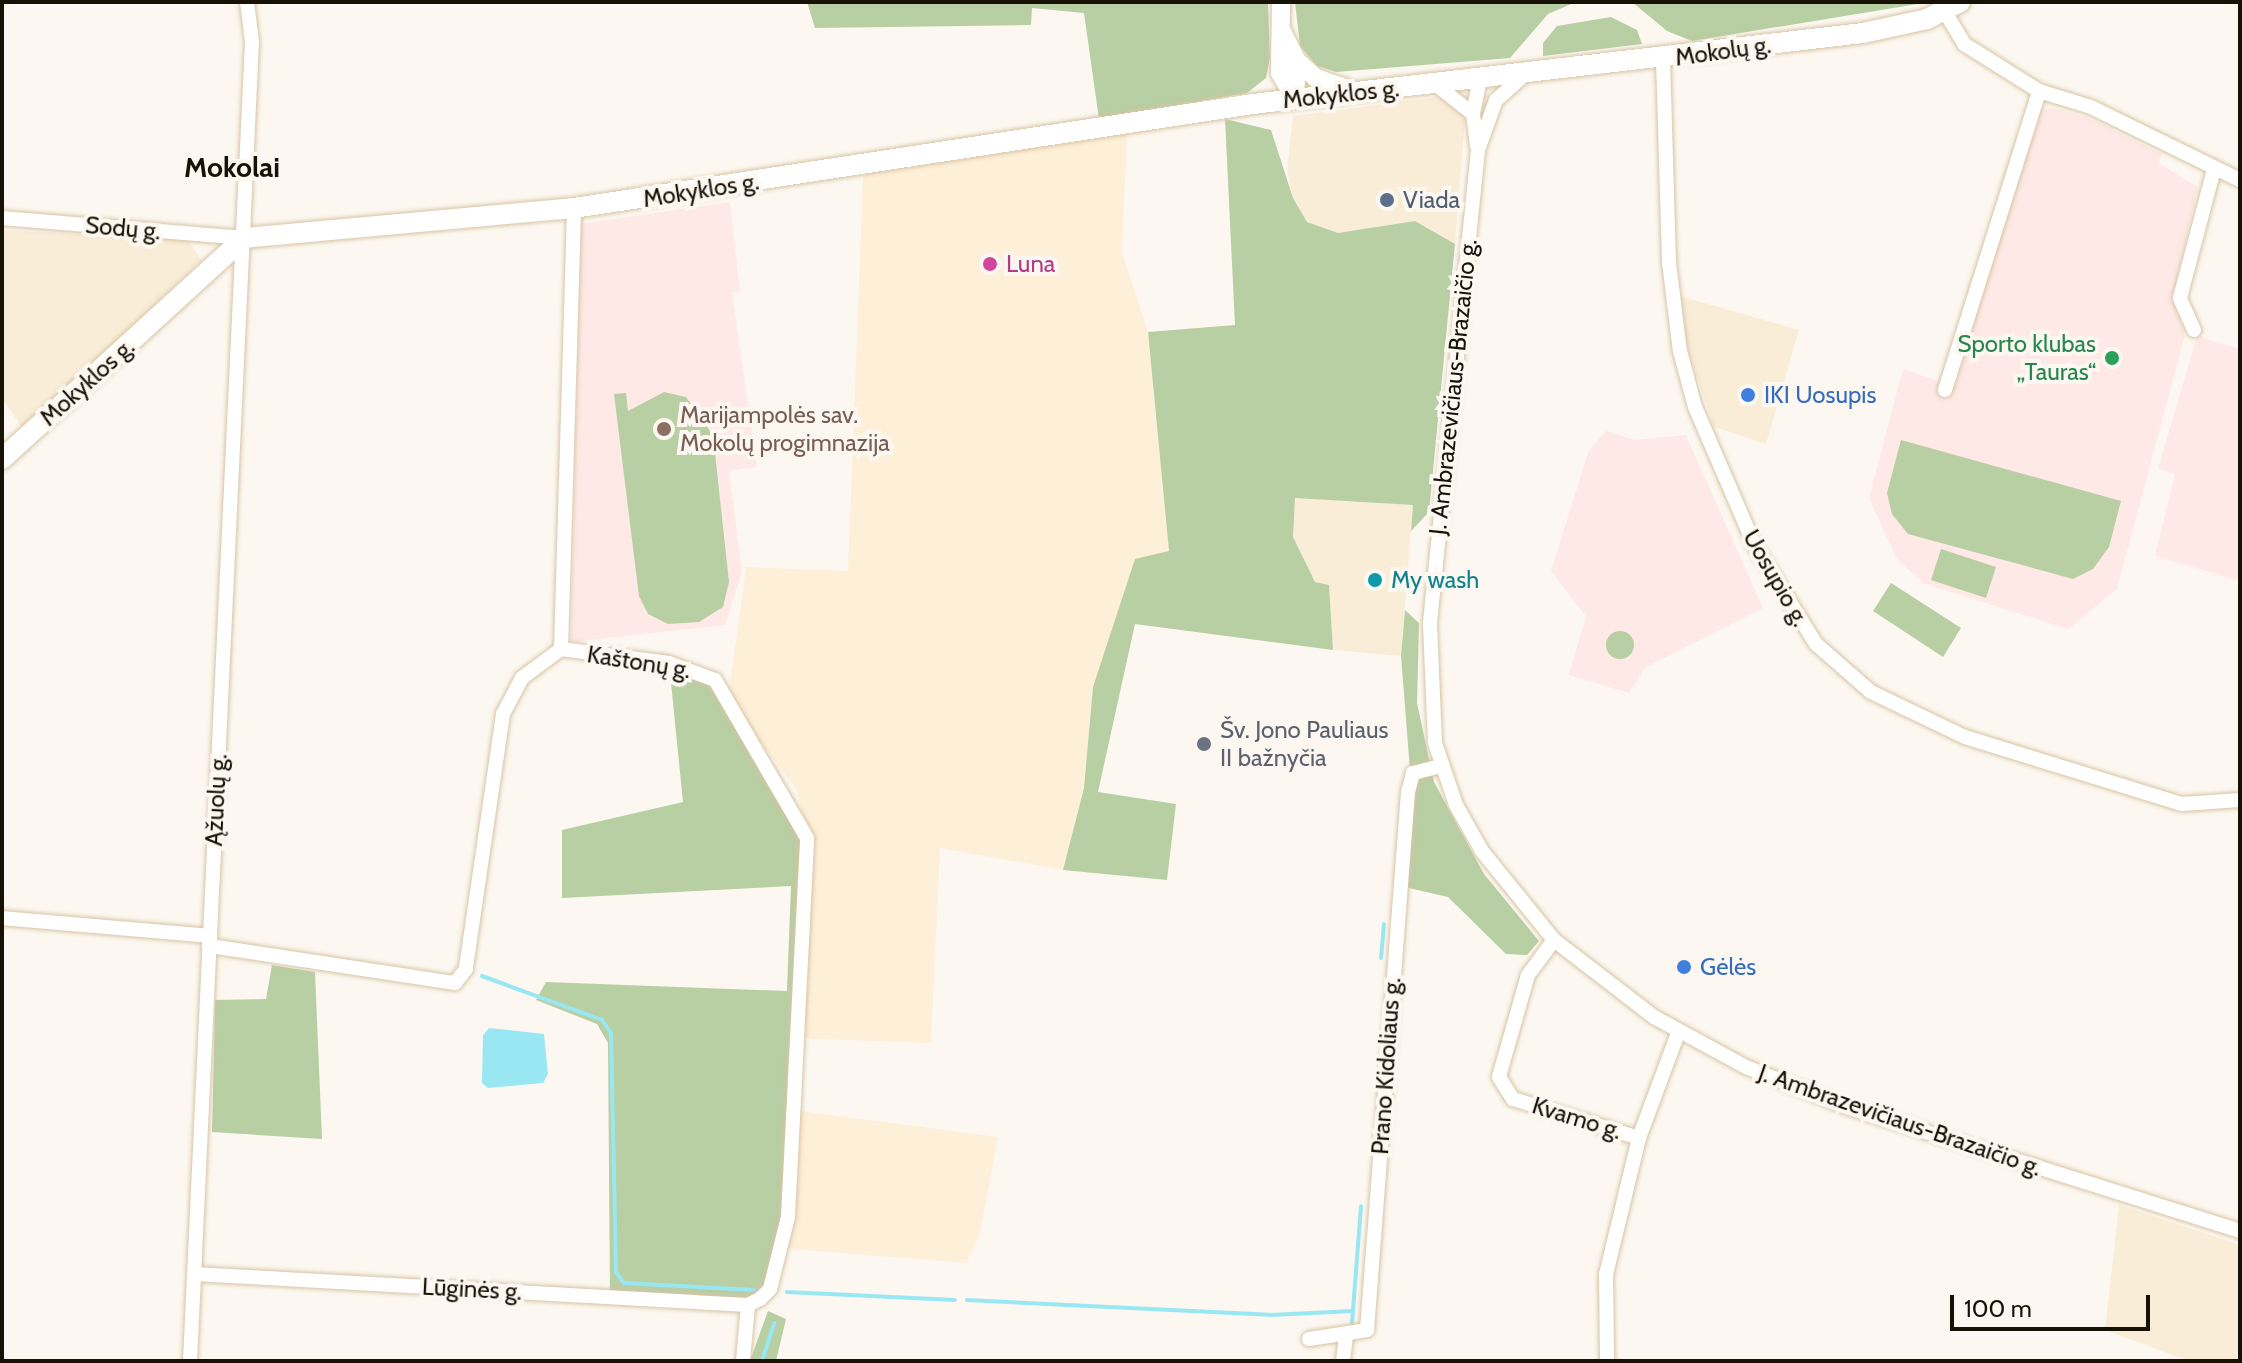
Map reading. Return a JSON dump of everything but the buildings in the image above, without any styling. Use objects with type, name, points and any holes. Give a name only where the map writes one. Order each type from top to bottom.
[{"type":"main road","name":"Mokolų g.","points":[[1480,77],[1663,59],[1876,31],[1952,7]]},
{"type":"main road","name":"Mokyklos g.","points":[[2,459],[244,238],[574,208],[1253,104],[1480,77]]},
{"type":"street","name":"Ąžuolų g.","points":[[190,1361],[244,238],[252,42],[247,2]]},
{"type":"street","points":[[1952,7],[1964,44],[2039,91],[2091,107],[2240,180]]},
{"type":"street","points":[[1281,17],[1297,61],[1295,99]]},
{"type":"street","points":[[1281,17],[1280,73],[1295,99]]},
{"type":"street","name":"Uosupio g.","points":[[1663,59],[1669,262],[1680,351],[1727,484],[1801,625],[1829,660],[1871,692],[1965,737],[2182,804],[2240,800]]},
{"type":"street","points":[[1297,61],[1316,78],[1356,92]]},
{"type":"street","points":[[1253,104],[1280,73]]},
{"type":"street","name":"J. Ambrazevičiaus-Brazaičio g.","points":[[1526,73],[1502,91],[1478,150],[1430,624],[1429,693],[1441,766],[1482,851],[1554,940],[1678,1033],[1847,1107],[2240,1231]]},
{"type":"street","points":[[1480,77],[1491,112]]},
{"type":"street","name":"J. Ambrazevičiaus-Brazaičio g.","points":[[1478,150],[1473,114],[1480,77]]},
{"type":"street","points":[[1433,83],[1473,114]]},
{"type":"street","points":[[1945,390],[2039,91]]},
{"type":"street","points":[[2194,330],[2180,298],[2214,169]]},
{"type":"street","points":[[561,649],[574,208]]},
{"type":"street","name":"Sodų g.","points":[[2,218],[244,238]]},
{"type":"street","name":"Kaštonų g.","points":[[209,941],[455,983],[466,969],[503,714],[522,678],[561,649],[669,663],[715,680],[807,838],[788,1217],[770,1289],[748,1305]]},
{"type":"street","name":"Prano Kidoliaus g.","points":[[1346,1336],[1367,1330],[1408,792],[1413,773],[1441,766]]},
{"type":"street","points":[[2,918],[209,941]]},
{"type":"street","name":"Kvamo g.","points":[[1554,940],[1528,975],[1499,1064],[1503,1089],[1513,1099],[1639,1138],[1606,1274],[1607,1361]]},
{"type":"street","points":[[1639,1138],[1678,1033]]},
{"type":"street","name":"Lūginės g.","points":[[195,1274],[748,1305]]},
{"type":"street","points":[[743,1361],[748,1305]]},
{"type":"street","points":[[1309,1339],[1346,1336],[1343,1361]]},
{"type":"shaded area","points":[[1448,98],[1465,118],[1455,244],[1415,221],[1338,233],[1307,222],[1293,198],[1287,170],[1293,116]]},
{"type":"shaded area","points":[[2053,108],[2086,117],[2162,154],[2158,163],[2198,187],[2172,299],[2185,335],[2117,589],[2068,629],[1923,583],[1897,559],[1869,498],[1903,369],[1955,387],[2037,112]]},
{"type":"shaded area","points":[[1127,133],[1122,252],[1148,332],[1169,551],[1093,687],[1084,788],[1063,870],[940,848],[931,1043],[797,1038],[807,837],[797,790],[728,699],[746,567],[848,571],[863,178],[874,169]]},
{"type":"shaded area","name":"Marijampolės sav. Mokolų progimnazija","points":[[730,202],[740,291],[732,293],[757,467],[729,471],[742,572],[725,625],[571,642],[581,224]]},
{"type":"shaded area","points":[[2,230],[188,240],[201,260],[24,430],[2,398]]},
{"type":"shaded area","points":[[1680,296],[1799,330],[1766,444],[1714,427],[1685,341]]},
{"type":"shaded area","points":[[2197,336],[2240,349],[2240,581],[2155,556],[2175,474],[2158,469]]},
{"type":"shaded area","points":[[1606,431],[1635,440],[1686,435],[1763,608],[1646,667],[1629,693],[1569,675],[1586,616],[1551,571],[1589,450]]},
{"type":"shaded area","points":[[1294,497],[1413,505],[1401,656],[1333,650],[1329,586],[1315,582],[1293,537]]},
{"type":"shaded area","points":[[793,1110],[998,1137],[980,1233],[966,1263],[780,1248]]},
{"type":"shaded area","points":[[2119,1205],[2240,1245],[2240,1361],[2189,1361],[2105,1330]]},
{"type":"green space","points":[[807,2],[1268,2],[1270,58],[1266,78],[1247,93],[1099,119],[1084,13],[1032,8],[1031,25],[815,28]]},
{"type":"green space","points":[[1295,2],[1576,2],[1548,14],[1510,58],[1336,72],[1317,66],[1300,46]]},
{"type":"green space","points":[[1632,2],[1930,2],[1692,41],[1667,31]]},
{"type":"green space","points":[[1611,17],[1637,30],[1642,44],[1543,56],[1543,43],[1557,26]]},
{"type":"green space","points":[[1225,119],[1271,130],[1293,198],[1307,222],[1338,233],[1415,221],[1455,244],[1429,512],[1411,531],[1413,505],[1295,498],[1293,537],[1315,582],[1329,585],[1333,650],[1135,624],[1098,792],[1176,804],[1167,880],[1063,870],[1084,788],[1093,687],[1135,559],[1169,551],[1148,332],[1235,325]]},
{"type":"green space","points":[[664,392],[686,397],[713,435],[729,582],[723,607],[699,622],[668,624],[648,614],[639,596],[614,394],[626,393],[628,411]]},
{"type":"green space","points":[[1901,440],[2121,501],[2109,547],[2093,569],[2073,579],[1908,534],[1892,514],[1887,493]]},
{"type":"green space","points":[[1941,549],[1996,567],[1986,598],[1931,580]]},
{"type":"green space","points":[[1891,583],[1961,628],[1943,657],[1873,611]]},
{"type":"green space","points":[[1405,610],[1419,623],[1417,703],[1434,782],[1484,874],[1539,941],[1527,955],[1506,954],[1448,897],[1400,886],[1410,770],[1401,656]]},
{"type":"green space","points":[[1620,631],[1630,635],[1634,645],[1630,655],[1620,659],[1610,655],[1606,645],[1610,635]]},
{"type":"green space","points":[[669,663],[715,680],[807,838],[788,1217],[760,1299],[610,1297],[608,1043],[597,1024],[536,1000],[546,982],[787,991],[791,886],[562,898],[562,830],[683,802]]},
{"type":"green space","points":[[272,965],[315,972],[322,1139],[212,1132],[215,1000],[266,999]]},
{"type":"green space","points":[[768,1311],[786,1319],[776,1361],[750,1361]]},
{"type":"water","points":[[489,1028],[544,1034],[548,1074],[543,1083],[488,1088],[482,1083],[483,1035]]},
{"type":"waterway","points":[[1381,958],[1384,924]]},
{"type":"waterway","points":[[482,976],[602,1020],[611,1033],[616,1272],[624,1283],[755,1290]]},
{"type":"waterway","points":[[1352,1323],[1361,1206]]},
{"type":"waterway","points":[[787,1292],[955,1300]]},
{"type":"waterway","points":[[967,1300],[1270,1315],[1353,1311]]},
{"type":"waterway","points":[[762,1361],[774,1323]]},
{"type":"place","name":"Viada","points":[[1387,200]]},
{"type":"place","name":"Luna","points":[[990,264]]},
{"type":"place","name":"Sporto klubas „Tauras“","points":[[2112,358]]},
{"type":"place","name":"IKI Uosupis","points":[[1748,395]]},
{"type":"place","name":"Marijampolės sav. Mokolų progimnazija","points":[[664,429]]},
{"type":"place","name":"My wash","points":[[1375,580]]},
{"type":"place","name":"Šv. Jono Pauliaus II bažnyčia","points":[[1204,744]]},
{"type":"place","name":"Gėlės","points":[[1684,967]]},
{"type":"district","name":"Mokolai","points":[[232,167]]}]
